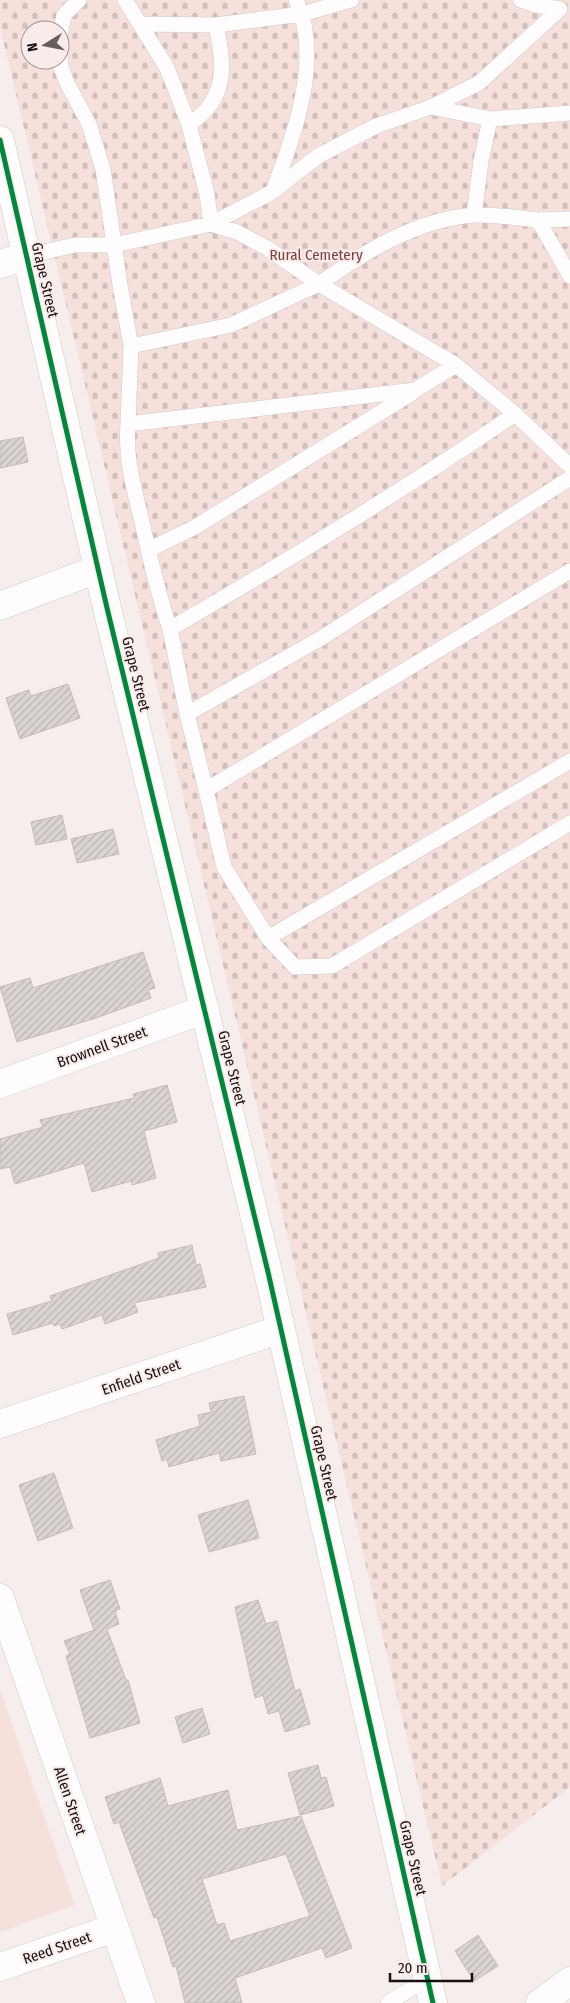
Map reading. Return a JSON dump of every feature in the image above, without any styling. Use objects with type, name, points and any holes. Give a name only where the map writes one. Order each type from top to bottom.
[{"type":"street","name":"Grape Street","points":[[0,140],[98,569],[281,1329],[430,1991]]},
{"type":"street","points":[[0,264],[27,256]]},
{"type":"street","points":[[0,606],[98,569]]},
{"type":"street","name":"Brownell Street","points":[[0,1084],[205,1009]]},
{"type":"street","name":"Enfield Street","points":[[0,1424],[281,1329]]},
{"type":"street","name":"Allen Street","points":[[0,1598],[141,2003]]},
{"type":"street","name":"Reed Street","points":[[0,1968],[114,1928]]},
{"type":"street","points":[[540,2003],[570,1981]]},
{"type":"lane","points":[[63,20],[64,15],[79,0]]},
{"type":"lane","points":[[125,0],[167,68],[189,125],[207,194],[212,224]]},
{"type":"lane","points":[[272,192],[291,142],[304,89],[306,55],[302,14],[296,0]]},
{"type":"lane","points":[[141,24],[216,25],[302,14],[351,0]]},
{"type":"lane","points":[[521,0],[535,5],[565,5]]},
{"type":"lane","points":[[27,256],[74,245],[114,245],[212,224],[272,192],[318,156],[376,126],[431,107],[479,83],[565,5]]},
{"type":"lane","points":[[189,125],[207,109],[218,89],[223,66],[216,25]]},
{"type":"lane","points":[[62,70],[89,124],[103,168],[131,346],[126,446],[159,597],[170,629],[187,714],[224,867],[268,938],[295,967],[332,966],[570,823]]},
{"type":"lane","points":[[431,107],[490,119],[570,113]]},
{"type":"lane","points":[[474,215],[481,161],[490,119]]},
{"type":"lane","points":[[131,346],[231,325],[318,284],[358,256],[391,239],[428,224],[474,215],[538,220],[570,219]]},
{"type":"lane","points":[[538,220],[570,276]]},
{"type":"lane","points":[[212,224],[237,232],[267,248],[318,284],[456,365],[515,414],[570,466]]},
{"type":"lane","points":[[148,550],[194,527],[456,365]]},
{"type":"lane","points":[[128,424],[415,390]]},
{"type":"lane","points":[[170,629],[314,545],[452,457],[515,414]]},
{"type":"lane","points":[[187,714],[323,637],[570,478]]},
{"type":"lane","points":[[206,790],[570,571]]},
{"type":"lane","points":[[268,938],[570,761]]},
{"type":"lane","points":[[388,2003],[430,1991]]},
{"type":"green space","name":"Rural Cemetery","points":[[0,0],[570,0],[570,1787],[442,1886],[0,27]]},
{"type":"green space","points":[[0,1689],[75,1905],[0,1932]]},
{"type":"building","points":[[23,437],[28,462],[0,468],[0,441]]},
{"type":"building","points":[[68,684],[80,718],[20,739],[6,698],[29,690],[31,696]]},
{"type":"building","points":[[62,815],[67,839],[36,845],[31,822]]},
{"type":"building","points":[[113,829],[119,854],[77,863],[71,839]]},
{"type":"building","points":[[143,952],[155,988],[148,990],[151,998],[96,1018],[17,1042],[0,987],[30,978],[33,988]]},
{"type":"building","points":[[167,1085],[177,1122],[144,1131],[156,1178],[132,1185],[131,1181],[92,1192],[84,1163],[15,1184],[10,1167],[0,1169],[0,1139],[43,1127],[40,1120],[134,1098],[133,1094]]},
{"type":"building","points":[[192,1245],[196,1265],[200,1264],[206,1287],[134,1303],[138,1312],[105,1324],[102,1315],[62,1329],[60,1324],[54,1326],[53,1323],[13,1335],[7,1314],[52,1301],[50,1296],[159,1258],[158,1253]]},
{"type":"building","points":[[244,1396],[256,1454],[221,1461],[219,1453],[169,1467],[167,1459],[162,1461],[156,1440],[200,1426],[198,1415],[211,1412],[209,1403]]},
{"type":"building","points":[[54,1473],[73,1528],[38,1541],[19,1485]]},
{"type":"building","points":[[248,1500],[259,1538],[209,1552],[198,1515]]},
{"type":"building","points":[[110,1580],[120,1609],[115,1611],[119,1624],[107,1629],[126,1680],[128,1680],[140,1723],[90,1738],[66,1656],[70,1654],[64,1641],[94,1630],[80,1590]]},
{"type":"building","points":[[258,1600],[266,1624],[277,1621],[295,1691],[300,1689],[310,1724],[285,1732],[279,1711],[268,1714],[263,1695],[255,1698],[235,1607]]},
{"type":"building","points":[[202,1708],[210,1734],[183,1743],[175,1717]]},
{"type":"building","points":[[318,1765],[321,1778],[326,1777],[334,1806],[300,1815],[288,1773]]},
{"type":"building","points":[[160,1778],[168,1806],[228,1790],[237,1830],[301,1816],[352,1948],[326,1958],[322,1948],[235,1978],[242,2003],[185,2003],[176,1966],[173,1967],[157,1917],[154,1918],[119,1822],[114,1824],[105,1797]],"holes":[[[286,1854],[310,1916],[230,1941],[224,1923],[217,1925],[202,1879]]]},
{"type":"building","points":[[478,1935],[498,1966],[474,1981],[455,1951]]},
{"type":"cycle path","points":[[0,140],[107,608],[268,1272],[433,2003]]}]
